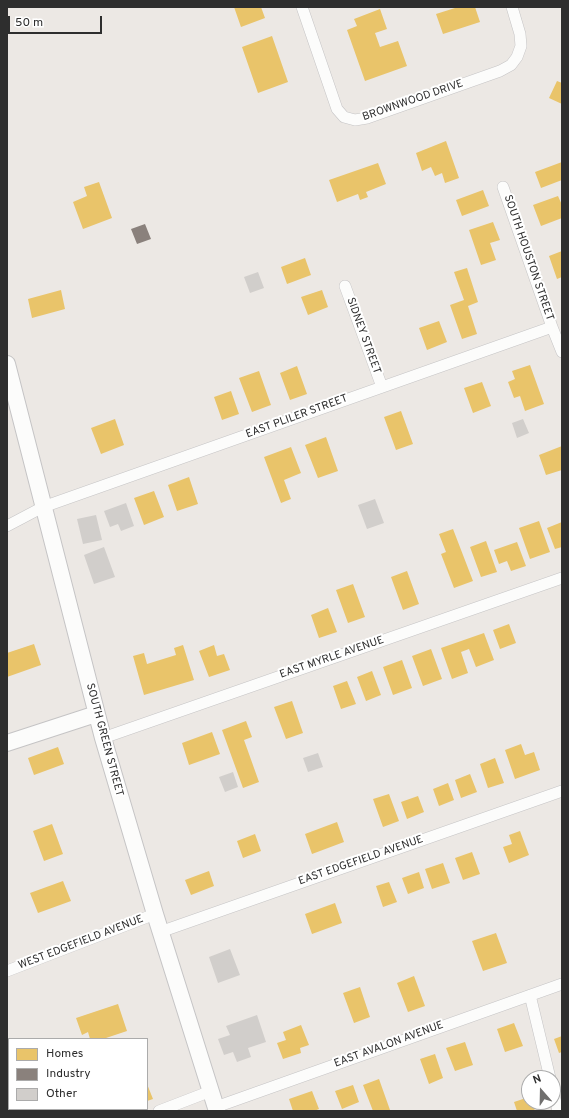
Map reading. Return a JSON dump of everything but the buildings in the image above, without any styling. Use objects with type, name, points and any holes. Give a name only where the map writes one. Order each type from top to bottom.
[{"type":"street","name":"BROWNWOOD DRIVE","points":[[302,7],[337,109],[344,117],[355,120],[367,118],[500,71],[511,64],[517,57],[521,46],[520,34],[512,7]]},
{"type":"street","name":"SOUTH HOUSTON STREET","points":[[503,187],[562,352]]},
{"type":"street","name":"SIDNEY STREET","points":[[345,286],[382,387]]},
{"type":"street","name":"EAST PLILER STREET","points":[[7,526],[44,507],[552,327]]},
{"type":"street","name":"SOUTH GREEN STREET","points":[[7,364],[11,398],[44,507],[96,714],[160,932],[217,1109]]},
{"type":"street","name":"EAST MYRLE AVENUE","points":[[103,738],[562,578]]},
{"type":"street","points":[[7,743],[96,714]]},
{"type":"street","name":"EAST EDGEFIELD AVENUE","points":[[160,932],[562,791]]},
{"type":"street","name":"WEST EDGEFIELD AVENUE","points":[[7,971],[155,914]]},
{"type":"street","name":"EAST AVALON AVENUE","points":[[217,1109],[562,984]]},
{"type":"street","points":[[530,995],[548,1070]]},
{"type":"street","points":[[159,1111],[212,1091]]}]
